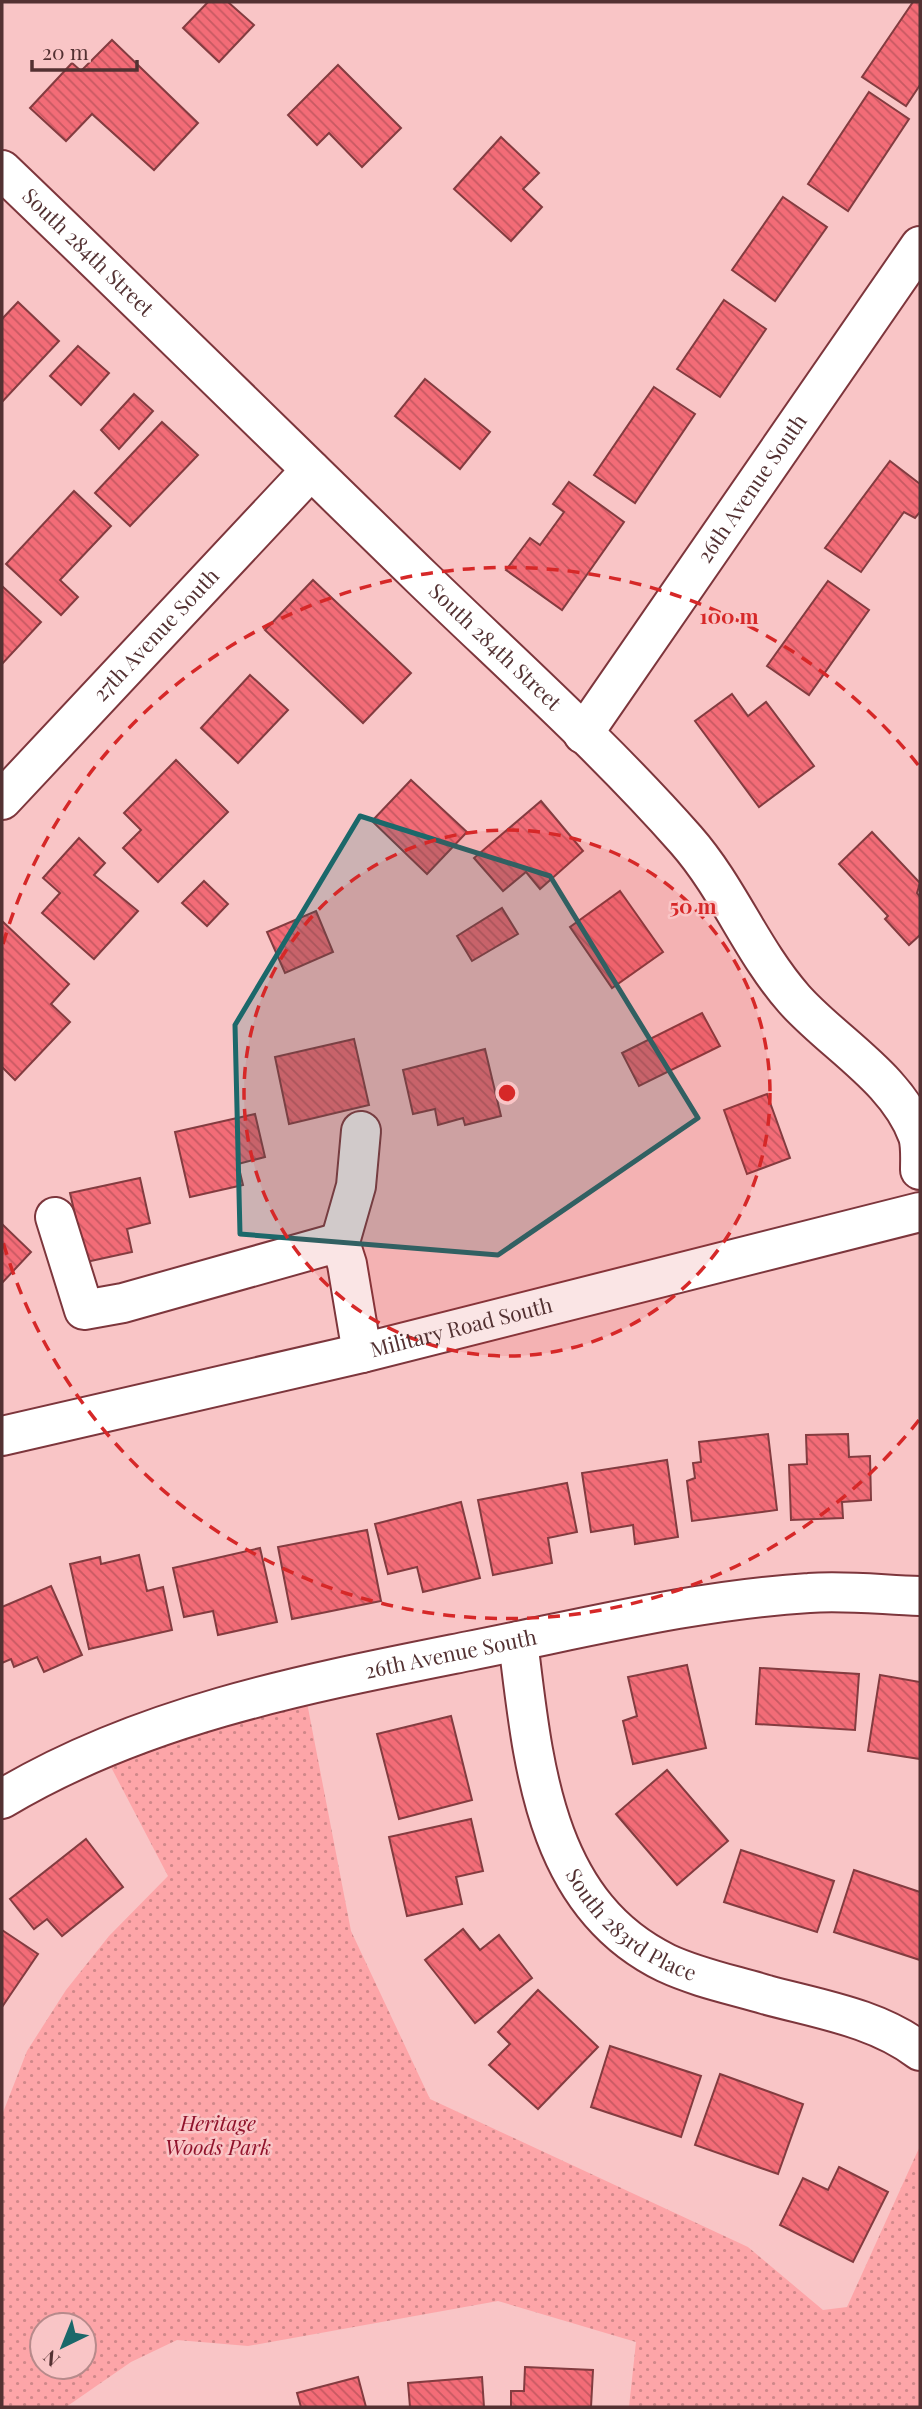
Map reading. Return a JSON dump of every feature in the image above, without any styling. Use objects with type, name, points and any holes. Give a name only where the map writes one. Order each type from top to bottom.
[{"type":"street","name":"South 284th Street","points":[[2,170],[583,734],[687,840],[726,891],[754,947],[795,1000],[876,1075],[901,1106],[919,1137],[920,1170]]},
{"type":"street","name":"26th Avenue South","points":[[583,734],[920,246]]},
{"type":"street","name":"27th Avenue South","points":[[2,800],[311,470]]},
{"type":"street","points":[[361,1131],[356,1186],[340,1242],[347,1264],[362,1353]]},
{"type":"street","name":"Military Road South","points":[[2,1436],[362,1353],[920,1212]]},
{"type":"street","points":[[55,1217],[84,1310],[135,1300],[340,1242]]},
{"type":"street","name":"26th Avenue South","points":[[2,1799],[101,1748],[191,1714],[518,1642],[717,1603],[810,1592],[920,1596]]},
{"type":"street","name":"South 283rd Place","points":[[518,1642],[538,1782],[551,1827],[565,1863],[604,1917],[622,1934],[665,1962],[697,1975],[878,2026],[920,2051]]},
{"type":"highlighted area","points":[[360,816],[550,876],[698,1118],[498,1255],[240,1234],[235,1025]]},
{"type":"green space","name":"Heritage Woods Park","points":[[304,1687],[351,1931],[430,2099],[748,2247],[823,2310],[847,2307],[920,2146],[920,2407],[629,2407],[636,2342],[498,2301],[248,2346],[177,2340],[131,2362],[66,2407],[2,2407],[2,2115],[27,2051],[66,1990],[109,1936],[168,1876],[101,1748]]},
{"type":"building","points":[[208,2],[228,2],[254,25],[219,62],[183,28]]},
{"type":"building","points":[[913,2],[920,2],[920,85],[906,106],[862,77]]},
{"type":"building","points":[[112,40],[198,123],[154,170],[92,114],[66,141],[30,108],[72,63],[81,71]]},
{"type":"building","points":[[338,65],[401,128],[362,167],[329,133],[317,145],[288,115]]},
{"type":"building","points":[[869,92],[909,119],[848,211],[808,184]]},
{"type":"building","points":[[501,137],[539,173],[523,189],[542,207],[511,241],[454,189]]},
{"type":"building","points":[[783,197],[827,227],[775,301],[732,270]]},
{"type":"building","points":[[724,300],[766,329],[720,397],[677,369]]},
{"type":"building","points":[[18,302],[59,341],[2,402],[2,319]]},
{"type":"building","points":[[78,346],[109,373],[81,405],[50,376]]},
{"type":"building","points":[[425,379],[490,432],[460,469],[395,416]]},
{"type":"building","points":[[654,387],[695,414],[635,503],[594,475]]},
{"type":"building","points":[[134,394],[153,411],[119,449],[101,430]]},
{"type":"building","points":[[162,422],[198,455],[130,526],[95,493]]},
{"type":"building","points":[[890,461],[920,484],[920,512],[915,518],[904,512],[861,572],[825,548]]},
{"type":"building","points":[[569,482],[624,522],[562,610],[506,570],[530,538],[540,545],[564,512],[553,504]]},
{"type":"building","points":[[74,491],[111,526],[60,580],[78,597],[61,615],[6,564]]},
{"type":"building","points":[[313,580],[411,673],[363,723],[265,630]]},
{"type":"building","points":[[828,581],[869,610],[809,695],[767,666]]},
{"type":"building","points":[[2,586],[41,622],[2,664]]},
{"type":"building","points":[[250,675],[288,710],[238,763],[201,728]]},
{"type":"building","points":[[732,694],[748,716],[766,702],[814,766],[759,807],[695,721]]},
{"type":"building","points":[[176,760],[228,812],[158,882],[123,848],[141,830],[124,813]]},
{"type":"building","points":[[411,780],[467,832],[427,874],[372,821]]},
{"type":"building","points":[[541,801],[583,851],[540,889],[526,872],[503,891],[474,858]]},
{"type":"building","points":[[872,832],[920,883],[917,893],[920,897],[920,935],[909,945],[885,919],[888,916],[839,864]]},
{"type":"building","points":[[79,838],[105,863],[94,875],[138,911],[94,959],[42,913],[60,893],[43,878]]},
{"type":"building","points":[[204,881],[228,904],[207,926],[182,903]]},
{"type":"building","points":[[620,891],[663,952],[612,988],[570,927]]},
{"type":"building","points":[[502,908],[518,934],[472,961],[457,936]]},
{"type":"building","points":[[316,911],[333,952],[285,973],[267,932]]},
{"type":"building","points":[[2,921],[69,984],[51,1004],[70,1022],[15,1080],[2,1067]]},
{"type":"building","points":[[702,1013],[720,1046],[639,1086],[622,1053]]},
{"type":"building","points":[[354,1039],[369,1105],[289,1124],[275,1057]]},
{"type":"building","points":[[485,1049],[501,1116],[465,1125],[463,1118],[438,1125],[435,1109],[413,1114],[403,1070]]},
{"type":"building","points":[[767,1094],[790,1158],[747,1174],[724,1110]]},
{"type":"building","points":[[255,1114],[265,1157],[238,1164],[243,1185],[190,1197],[175,1132]]},
{"type":"building","points":[[140,1178],[150,1223],[127,1229],[132,1252],[86,1262],[70,1193]]},
{"type":"building","points":[[2,1224],[31,1252],[2,1283]]},
{"type":"building","points":[[768,1434],[777,1510],[692,1521],[687,1481],[695,1478],[693,1463],[701,1462],[699,1442]]},
{"type":"building","points":[[848,1434],[849,1457],[870,1456],[871,1500],[842,1502],[843,1518],[791,1520],[789,1465],[807,1464],[806,1435]]},
{"type":"building","points":[[667,1460],[678,1537],[635,1544],[633,1525],[591,1532],[582,1473]]},
{"type":"building","points":[[567,1483],[577,1532],[548,1538],[552,1563],[493,1575],[478,1500]]},
{"type":"building","points":[[461,1502],[480,1578],[423,1592],[417,1567],[388,1574],[375,1524]]},
{"type":"building","points":[[367,1530],[381,1601],[292,1619],[278,1547]]},
{"type":"building","points":[[260,1548],[277,1622],[218,1635],[213,1611],[184,1617],[173,1568]]},
{"type":"building","points":[[139,1555],[147,1591],[163,1587],[172,1630],[89,1649],[70,1564],[100,1557],[101,1564]]},
{"type":"building","points":[[51,1586],[82,1655],[44,1672],[37,1657],[14,1667],[11,1659],[2,1663],[2,1607]]},
{"type":"building","points":[[687,1665],[706,1748],[633,1764],[623,1721],[637,1716],[628,1677]]},
{"type":"building","points":[[760,1668],[859,1674],[855,1730],[756,1724]]},
{"type":"building","points":[[880,1675],[920,1682],[920,1759],[868,1751]]},
{"type":"building","points":[[451,1716],[472,1800],[399,1819],[377,1734]]},
{"type":"building","points":[[667,1770],[728,1841],[677,1885],[616,1814]]},
{"type":"building","points":[[471,1819],[483,1871],[456,1877],[462,1904],[407,1916],[389,1837]]},
{"type":"building","points":[[86,1839],[123,1887],[62,1936],[47,1919],[34,1929],[10,1899]]},
{"type":"building","points":[[741,1850],[834,1881],[817,1932],[724,1902]]},
{"type":"building","points":[[854,1870],[920,1892],[920,1960],[834,1932]]},
{"type":"building","points":[[463,1929],[480,1950],[499,1935],[532,1978],[475,2023],[425,1960]]},
{"type":"building","points":[[2,1930],[38,1954],[2,2007]]},
{"type":"building","points":[[538,1990],[598,2047],[538,2109],[489,2065],[510,2044],[498,2032]]},
{"type":"building","points":[[610,2046],[701,2076],[681,2137],[591,2107]]},
{"type":"building","points":[[720,2074],[803,2104],[778,2174],[695,2145]]},
{"type":"building","points":[[839,2167],[888,2192],[853,2262],[780,2225],[803,2178],[828,2190]]},
{"type":"building","points":[[525,2367],[593,2370],[591,2407],[511,2407],[511,2391],[524,2391]]},
{"type":"building","points":[[358,2377],[366,2407],[301,2407],[297,2393]]},
{"type":"building","points":[[482,2377],[484,2407],[410,2407],[408,2383]]}]
